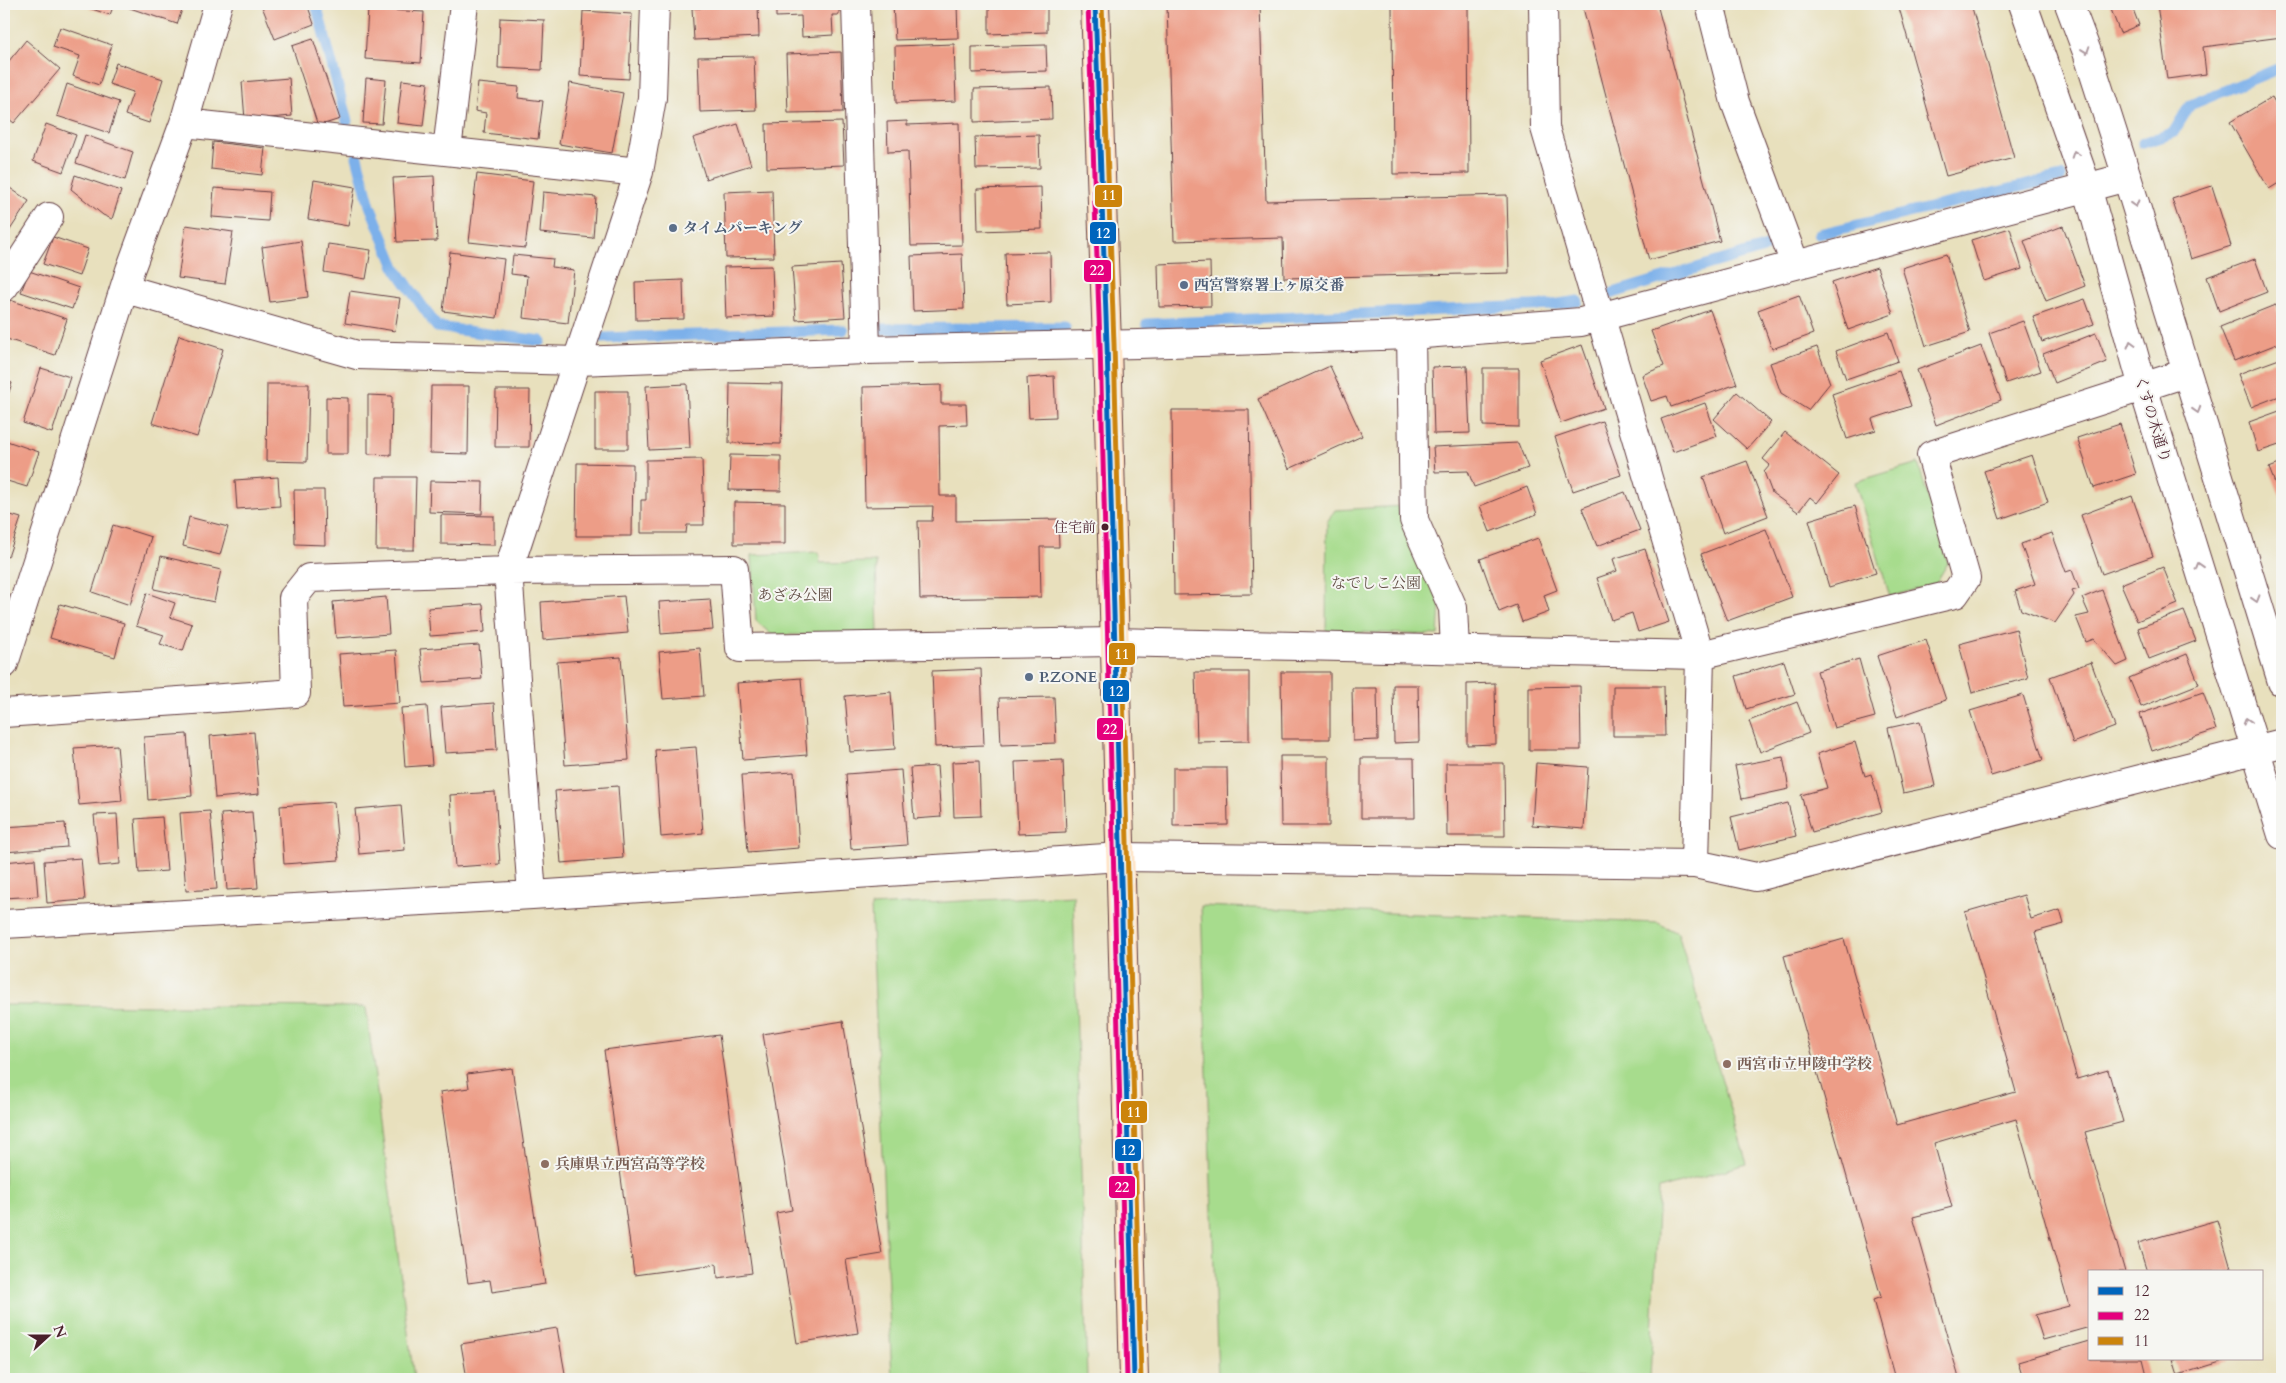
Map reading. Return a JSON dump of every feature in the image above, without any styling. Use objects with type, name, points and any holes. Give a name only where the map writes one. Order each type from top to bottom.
[{"type":"street","points":[[4,664],[126,288],[130,270],[184,123],[218,4]]},
{"type":"street","points":[[446,151],[464,4]]},
{"type":"street","points":[[532,895],[508,571],[639,172],[652,98],[655,4]]},
{"type":"street","points":[[856,4],[866,350]]},
{"type":"street","points":[[1095,4],[1107,344],[1113,642],[1121,857],[1134,1379]]},
{"type":"street","points":[[1543,4],[1545,128],[1700,655],[1695,864]]},
{"type":"street","points":[[1710,4],[1735,102],[1795,264]]},
{"type":"street","name":"くすの木通り","points":[[2023,4],[2087,188],[2143,387],[2282,835]]},
{"type":"street","points":[[2069,4],[2087,52],[2127,177],[2282,682]]},
{"type":"street","points":[[184,123],[639,172]]},
{"type":"street","points":[[126,288],[357,355],[578,361],[866,350],[1411,335],[1580,322],[2127,177]]},
{"type":"street","points":[[4,287],[49,217]]},
{"type":"street","points":[[1411,335],[1414,520],[1452,608],[1455,649]]},
{"type":"street","points":[[4,713],[296,693],[293,598],[309,578],[508,571],[734,569],[740,648],[1113,642],[1700,655],[1955,594],[1966,578],[1931,455],[2186,373]]},
{"type":"street","points":[[4,924],[532,895],[1121,857],[1695,864],[1756,877],[2282,744]]},
{"type":"green space","points":[[1918,463],[1948,563],[1936,583],[1890,597],[1855,482]]},
{"type":"green space","name":"なでしこ公園","points":[[1402,506],[1440,605],[1438,635],[1326,631],[1327,522],[1335,510]]},
{"type":"green space","name":"あざみ公園","points":[[819,552],[820,563],[876,562],[878,634],[772,635],[756,621],[752,555]]},
{"type":"green space","points":[[1073,895],[1087,1379],[892,1379],[871,906]]},
{"type":"green space","points":[[1201,906],[1658,923],[1678,933],[1747,1164],[1659,1189],[1650,1379],[1218,1379]]},
{"type":"green space","points":[[4,1005],[366,1007],[414,1379],[4,1379]]},
{"type":"building","points":[[91,4],[114,4],[110,15],[89,8]]},
{"type":"building","points":[[125,4],[184,4],[177,24],[124,6]]},
{"type":"building","points":[[261,4],[307,4],[314,24],[275,39]]},
{"type":"building","points":[[701,4],[758,4],[759,37],[694,40],[692,8],[701,8]]},
{"type":"building","points":[[776,4],[839,4],[839,15],[832,15],[833,35],[802,37],[801,16],[776,17]]},
{"type":"building","points":[[893,4],[957,4],[958,38],[895,40]]},
{"type":"building","points":[[989,4],[1047,4],[1047,32],[989,34]]},
{"type":"building","points":[[1167,4],[1260,4],[1266,201],[1507,195],[1509,273],[1284,278],[1283,238],[1174,241]]},
{"type":"building","points":[[1392,4],[1468,4],[1469,173],[1393,174]]},
{"type":"building","points":[[1582,4],[1657,4],[1720,241],[1649,260]]},
{"type":"building","points":[[1898,4],[1971,4],[2014,158],[1946,176]]},
{"type":"building","points":[[2109,4],[2131,4],[2139,25],[2120,33]]},
{"type":"building","points":[[2157,4],[2282,4],[2282,37],[2203,47],[2206,74],[2167,79]]},
{"type":"building","points":[[368,9],[424,12],[421,63],[365,59]]},
{"type":"building","points":[[583,11],[632,14],[629,79],[580,76]]},
{"type":"building","points":[[500,18],[544,20],[542,70],[498,68]]},
{"type":"building","points":[[60,27],[112,45],[99,85],[73,76],[80,56],[53,47]]},
{"type":"building","points":[[313,39],[340,119],[318,126],[292,46]]},
{"type":"building","points":[[26,40],[60,69],[14,123],[4,115],[4,67]]},
{"type":"building","points":[[954,44],[956,101],[896,103],[895,46]]},
{"type":"building","points":[[1046,45],[1047,71],[972,73],[972,47]]},
{"type":"building","points":[[841,52],[843,112],[788,113],[786,54]]},
{"type":"building","points":[[754,56],[756,110],[700,112],[698,57]]},
{"type":"building","points":[[116,63],[163,79],[149,123],[125,115],[133,92],[109,84]]},
{"type":"building","points":[[289,78],[292,116],[245,120],[242,82]]},
{"type":"building","points":[[366,78],[386,80],[382,124],[363,123]]},
{"type":"building","points":[[402,80],[428,83],[423,126],[397,123]]},
{"type":"building","points":[[478,83],[519,87],[518,98],[543,101],[538,139],[484,133],[486,113],[475,111]]},
{"type":"building","points":[[570,83],[623,93],[612,153],[559,144]]},
{"type":"building","points":[[67,84],[119,102],[109,133],[57,116]]},
{"type":"building","points":[[1051,87],[1052,119],[974,122],[974,89]]},
{"type":"building","points":[[2272,97],[2282,115],[2282,181],[2269,189],[2230,122]]},
{"type":"building","points":[[907,121],[907,125],[959,123],[962,245],[911,246],[908,151],[888,152],[887,122]]},
{"type":"building","points":[[842,122],[844,165],[767,168],[766,124]]},
{"type":"building","points":[[46,124],[76,135],[63,172],[33,161]]},
{"type":"building","points":[[738,124],[751,165],[706,179],[693,138]]},
{"type":"building","points":[[85,135],[133,152],[125,180],[76,163]]},
{"type":"building","points":[[1039,135],[1040,168],[976,169],[975,137]]},
{"type":"building","points":[[213,142],[265,148],[262,175],[211,169]]},
{"type":"building","points":[[477,174],[533,181],[525,248],[469,242]]},
{"type":"building","points":[[75,175],[121,191],[112,219],[103,215],[71,189]]},
{"type":"building","points":[[434,176],[437,241],[397,242],[393,178]]},
{"type":"building","points":[[314,180],[355,187],[348,226],[308,219]]},
{"type":"building","points":[[4,184],[29,201],[8,233],[4,230]]},
{"type":"building","points":[[2212,186],[2231,246],[2191,259],[2172,199]]},
{"type":"building","points":[[1041,187],[1042,229],[978,231],[977,189]]},
{"type":"building","points":[[214,188],[270,192],[268,221],[212,217]]},
{"type":"building","points":[[772,190],[774,257],[726,258],[724,192]]},
{"type":"building","points":[[543,192],[596,197],[593,238],[540,233]]},
{"type":"building","points":[[186,225],[233,232],[225,284],[178,278]]},
{"type":"building","points":[[2063,226],[2085,286],[2046,301],[2024,241]]},
{"type":"building","points":[[2010,228],[2022,269],[1984,281],[1971,240]]},
{"type":"building","points":[[53,237],[88,249],[79,276],[43,264]]},
{"type":"building","points":[[301,241],[308,297],[270,302],[262,247]]},
{"type":"building","points":[[328,244],[371,250],[366,279],[324,272]]},
{"type":"building","points":[[450,252],[504,259],[497,318],[443,311]]},
{"type":"building","points":[[1050,252],[1051,302],[1007,304],[1005,253]]},
{"type":"building","points":[[962,254],[964,309],[913,311],[911,256]]},
{"type":"building","points":[[1946,254],[1970,332],[1926,346],[1902,268]]},
{"type":"building","points":[[513,255],[553,259],[552,267],[574,270],[568,323],[523,318],[527,276],[511,274]]},
{"type":"building","points":[[2255,259],[2267,292],[2219,311],[2207,277]]},
{"type":"building","name":"西宮警察署上ヶ原交番","points":[[1210,262],[1211,306],[1159,307],[1158,264]]},
{"type":"building","points":[[841,264],[845,317],[796,320],[792,267]]},
{"type":"building","points":[[772,266],[774,316],[726,318],[724,267]]},
{"type":"building","points":[[1877,267],[1893,314],[1848,330],[1832,282]]},
{"type":"building","points":[[29,271],[79,288],[72,309],[21,292]]},
{"type":"building","points":[[683,280],[684,319],[636,320],[635,282]]},
{"type":"building","points":[[350,291],[400,298],[395,331],[345,323]]},
{"type":"building","points":[[1799,295],[1813,334],[1772,349],[1758,310]]},
{"type":"building","points":[[2085,299],[2094,324],[2042,342],[2033,317]]},
{"type":"building","points":[[10,300],[67,319],[55,355],[4,338],[4,318]]},
{"type":"building","points":[[2275,305],[2282,323],[2282,342],[2234,361],[2220,327]]},
{"type":"building","points":[[1710,310],[1737,384],[1671,407],[1667,396],[1651,401],[1642,375],[1664,366],[1651,331]]},
{"type":"building","points":[[2023,321],[2041,371],[2006,383],[1989,333]]},
{"type":"building","points":[[1888,332],[1898,361],[1846,379],[1836,351]]},
{"type":"building","points":[[2096,333],[2107,362],[2055,383],[2043,354]]},
{"type":"building","points":[[179,335],[223,349],[197,437],[152,423]]},
{"type":"building","points":[[1582,345],[1604,408],[1561,423],[1540,360]]},
{"type":"building","points":[[1981,346],[2001,400],[1936,425],[1917,370]]},
{"type":"building","points":[[1817,347],[1830,383],[1808,410],[1781,393],[1770,363]]},
{"type":"building","points":[[2282,358],[2282,395],[2251,407],[2238,374]]},
{"type":"building","points":[[1330,366],[1362,436],[1289,469],[1258,399]]},
{"type":"building","points":[[1467,366],[1470,433],[1434,434],[1432,367]]},
{"type":"building","points":[[41,368],[70,377],[52,433],[23,423]]},
{"type":"building","points":[[1483,368],[1519,368],[1519,427],[1483,426]]},
{"type":"building","points":[[1899,371],[1911,406],[1872,419],[1876,430],[1847,439],[1832,394]]},
{"type":"building","points":[[1054,376],[1056,417],[1029,418],[1027,378]]},
{"type":"building","points":[[4,380],[12,383],[4,407]]},
{"type":"building","points":[[730,383],[783,384],[781,444],[729,443]]},
{"type":"building","points":[[267,384],[309,384],[307,462],[266,461]]},
{"type":"building","points":[[687,384],[690,448],[649,450],[646,386]]},
{"type":"building","points":[[941,385],[941,404],[966,404],[967,425],[939,426],[940,496],[956,496],[956,521],[1058,519],[1059,547],[1040,547],[1041,597],[920,599],[918,521],[932,521],[933,506],[865,507],[863,387]]},
{"type":"building","points":[[431,386],[469,386],[468,454],[430,453]]},
{"type":"building","points":[[496,390],[530,390],[529,447],[495,447]]},
{"type":"building","points":[[595,391],[628,391],[628,449],[595,449]]},
{"type":"building","points":[[1737,392],[1771,422],[1747,449],[1714,419]]},
{"type":"building","points":[[368,395],[392,396],[391,455],[368,454]]},
{"type":"building","points":[[326,397],[348,398],[348,454],[326,454]]},
{"type":"building","points":[[1705,403],[1717,436],[1673,452],[1661,419]]},
{"type":"building","points":[[1172,410],[1249,410],[1252,594],[1174,595]]},
{"type":"building","points":[[2282,410],[2282,444],[2258,452],[2249,422]]},
{"type":"building","points":[[1602,421],[1621,475],[1573,491],[1555,437]]},
{"type":"building","points":[[2120,424],[2136,474],[2094,488],[2077,438]]},
{"type":"building","points":[[1785,432],[1839,475],[1817,503],[1810,497],[1798,512],[1772,493],[1764,472],[1770,465],[1763,459]]},
{"type":"building","points":[[4,440],[39,452],[27,487],[4,480]]},
{"type":"building","points":[[1518,443],[1528,468],[1474,487],[1468,471],[1435,472],[1433,447]]},
{"type":"building","points":[[730,455],[781,456],[781,491],[729,490]]},
{"type":"building","points":[[2032,455],[2048,502],[2000,519],[1984,471]]},
{"type":"building","points":[[702,459],[704,525],[687,525],[686,533],[641,533],[641,500],[646,500],[646,460]]},
{"type":"building","points":[[1747,461],[1768,516],[1723,533],[1703,477]]},
{"type":"building","points":[[577,463],[633,464],[632,536],[576,536]]},
{"type":"building","points":[[2282,463],[2282,501],[2269,468]]},
{"type":"building","points":[[278,477],[280,506],[237,509],[235,480]]},
{"type":"building","points":[[377,477],[416,477],[414,550],[376,550]]},
{"type":"building","points":[[430,481],[483,482],[482,514],[429,512]]},
{"type":"building","points":[[1527,487],[1537,514],[1490,532],[1480,506]]},
{"type":"building","points":[[294,490],[324,490],[325,545],[295,544]]},
{"type":"building","points":[[1625,492],[1640,530],[1597,546],[1582,508]]},
{"type":"building","points":[[2132,496],[2153,556],[2102,574],[2081,515]]},
{"type":"building","points":[[734,502],[785,503],[785,544],[734,544]]},
{"type":"building","points":[[1855,506],[1876,573],[1829,587],[1809,520]]},
{"type":"building","points":[[4,513],[21,518],[8,557],[4,555]]},
{"type":"building","points":[[441,515],[494,516],[494,545],[441,544]]},
{"type":"building","points":[[189,517],[228,527],[220,555],[183,546]]},
{"type":"building","points":[[113,525],[151,537],[130,605],[92,592]]},
{"type":"building","points":[[1766,529],[1792,597],[1727,621],[1701,554]]},
{"type":"building","points":[[2052,533],[2066,572],[2072,570],[2079,589],[2072,591],[2074,595],[2055,623],[2021,610],[2015,591],[2035,584],[2021,544]]},
{"type":"building","points":[[1538,538],[1557,590],[1544,595],[1549,612],[1522,622],[1516,605],[1499,612],[1480,559]]},
{"type":"building","points":[[1645,549],[1669,622],[1638,632],[1632,613],[1611,620],[1597,578],[1617,571],[1613,559]]},
{"type":"building","points":[[161,556],[221,570],[214,602],[154,589]]},
{"type":"building","points":[[2163,567],[2178,604],[2137,621],[2121,584]]},
{"type":"building","points":[[2102,590],[2128,661],[2117,666],[2094,639],[2086,642],[2076,617],[2089,614],[2082,598]]},
{"type":"building","points":[[147,593],[175,603],[170,617],[192,624],[183,651],[160,644],[164,635],[136,626]]},
{"type":"building","points":[[624,596],[628,633],[543,640],[541,602]]},
{"type":"building","points":[[386,597],[389,634],[336,638],[333,602]]},
{"type":"building","points":[[710,599],[713,630],[661,634],[659,602]]},
{"type":"building","points":[[60,604],[124,623],[115,657],[50,638]]},
{"type":"building","points":[[483,604],[485,632],[430,636],[428,608]]},
{"type":"building","points":[[2184,611],[2196,641],[2149,659],[2138,628]]},
{"type":"building","points":[[2016,629],[2028,678],[1972,693],[1959,644]]},
{"type":"building","points":[[1926,640],[1946,700],[1897,717],[1877,656]]},
{"type":"building","points":[[479,645],[482,679],[424,683],[420,649]]},
{"type":"building","points":[[700,648],[704,696],[663,699],[659,652]]},
{"type":"building","points":[[396,650],[400,703],[343,707],[339,654]]},
{"type":"building","points":[[2187,654],[2199,684],[2141,707],[2129,678]]},
{"type":"building","points":[[621,657],[629,760],[565,765],[557,662]]},
{"type":"building","points":[[1859,659],[1875,717],[1834,728],[1817,671]]},
{"type":"building","points":[[1784,661],[1795,694],[1746,709],[1736,676]]},
{"type":"building","points":[[2091,662],[2115,727],[2073,743],[2050,677]]},
{"type":"building","points":[[981,669],[984,745],[935,747],[932,671]]},
{"type":"building","points":[[1195,672],[1249,672],[1249,741],[1197,742]]},
{"type":"building","points":[[1281,672],[1330,672],[1330,739],[1282,739]]},
{"type":"building","points":[[801,678],[807,755],[743,760],[737,683]]},
{"type":"building","points":[[1495,683],[1496,744],[1467,745],[1467,684]]},
{"type":"building","points":[[1393,685],[1418,685],[1419,742],[1394,743]]},
{"type":"building","points":[[1580,686],[1581,750],[1529,750],[1529,687]]},
{"type":"building","points":[[1613,686],[1664,686],[1665,736],[1613,736]]},
{"type":"building","points":[[1352,688],[1377,688],[1378,740],[1353,741]]},
{"type":"building","points":[[891,692],[895,749],[850,752],[845,696]]},
{"type":"building","points":[[2203,692],[2216,730],[2152,751],[2140,714]]},
{"type":"building","points":[[2023,695],[2043,760],[1991,776],[1970,711]]},
{"type":"building","points":[[1054,697],[1056,743],[1001,745],[999,698]]},
{"type":"building","points":[[1797,702],[1809,733],[1760,752],[1749,721]]},
{"type":"building","points":[[494,703],[497,750],[445,753],[441,707]]},
{"type":"building","points":[[427,706],[432,765],[405,767],[401,708]]},
{"type":"building","points":[[1920,721],[1935,786],[1903,793],[1888,728]]},
{"type":"building","points":[[254,732],[259,794],[215,798],[210,736]]},
{"type":"building","points":[[187,734],[192,796],[148,800],[144,737]]},
{"type":"building","points":[[1855,742],[1865,776],[1871,774],[1882,812],[1812,832],[1801,795],[1827,788],[1817,754]]},
{"type":"building","points":[[117,745],[122,801],[79,805],[74,748]]},
{"type":"building","points":[[696,747],[703,833],[661,837],[655,750]]},
{"type":"building","points":[[1280,756],[1329,756],[1329,826],[1281,826]]},
{"type":"building","points":[[1783,757],[1789,789],[1742,799],[1735,766]]},
{"type":"building","points":[[1361,758],[1414,758],[1415,818],[1361,818]]},
{"type":"building","points":[[1063,760],[1066,832],[1018,834],[1015,762]]},
{"type":"building","points":[[979,761],[981,816],[954,817],[952,762]]},
{"type":"building","points":[[1446,763],[1504,763],[1505,836],[1447,836]]},
{"type":"building","points":[[1536,763],[1588,767],[1584,829],[1532,825]]},
{"type":"building","points":[[937,766],[941,817],[914,819],[910,768]]},
{"type":"building","points":[[1173,768],[1227,768],[1228,825],[1173,826]]},
{"type":"building","points":[[901,770],[907,845],[851,849],[846,774]]},
{"type":"building","points":[[794,772],[799,848],[748,852],[742,775]]},
{"type":"building","points":[[618,786],[623,858],[561,863],[555,791]]},
{"type":"building","points":[[495,792],[500,864],[455,867],[450,795]]},
{"type":"building","points":[[334,802],[339,860],[284,864],[280,806]]},
{"type":"building","points":[[1788,803],[1796,836],[1739,850],[1731,817]]},
{"type":"building","points":[[401,805],[405,850],[359,854],[355,809]]},
{"type":"building","points":[[210,811],[217,889],[186,891],[180,813]]},
{"type":"building","points":[[252,812],[258,888],[227,890],[221,814]]},
{"type":"building","points":[[117,814],[120,864],[99,866],[94,815]]},
{"type":"building","points":[[162,817],[167,871],[139,873],[135,819]]},
{"type":"building","points":[[65,823],[67,847],[5,852],[4,827]]},
{"type":"building","points":[[81,858],[85,900],[47,903],[44,861]]},
{"type":"building","points":[[35,859],[38,896],[4,898],[4,862]]},
{"type":"building","points":[[2024,895],[2031,919],[2060,910],[2064,924],[2035,932],[2077,1079],[2108,1070],[2123,1122],[2085,1132],[2124,1270],[2088,1270],[2088,1328],[2043,1340],[2035,1315],[2069,1306],[2016,1119],[1934,1143],[1952,1207],[1913,1217],[1959,1378],[1895,1379],[1873,1300],[1881,1297],[1784,956],[1844,939],[1897,1125],[2016,1092],[1965,912]]},
{"type":"building","points":[[843,1021],[882,1254],[846,1260],[858,1333],[797,1343],[776,1213],[792,1210],[763,1034]]},
{"type":"building","points":[[719,1035],[752,1273],[718,1278],[717,1264],[634,1275],[604,1050]]},
{"type":"building","points":[[512,1068],[545,1284],[492,1292],[490,1280],[468,1283],[440,1092],[469,1088],[467,1074]]},
{"type":"building","points":[[2217,1220],[2231,1270],[2146,1270],[2138,1243]]},
{"type":"building","points":[[557,1328],[566,1379],[467,1379],[461,1344]]},
{"type":"building","points":[[2088,1342],[2088,1360],[2143,1360],[2148,1379],[2023,1379],[2018,1362]]},
{"type":"building","points":[[2173,1360],[2227,1360],[2178,1375]]},
{"type":"waterway","points":[[316,4],[347,121]]},
{"type":"waterway","points":[[2143,143],[2173,133],[2190,105],[2282,67]]},
{"type":"waterway","points":[[357,157],[370,206],[396,269],[437,327],[541,341]]},
{"type":"waterway","points":[[1819,234],[2061,177]]},
{"type":"waterway","points":[[1613,293],[1767,247]]},
{"type":"waterway","points":[[1147,324],[1553,305],[1578,301]]},
{"type":"waterway","points":[[881,329],[1065,327]]},
{"type":"waterway","points":[[602,338],[843,330]]},
{"type":"transit line","name":"22","points":[[1088,4],[1100,344],[1127,1379]]},
{"type":"transit line","name":"12","points":[[1095,4],[1107,344],[1134,1379]]},
{"type":"transit line","name":"11","points":[[1102,4],[1114,344],[1141,1379]]},
{"type":"place","name":"タイムパーキング","points":[[673,228]]},
{"type":"place","name":"西宮警察署上ヶ原交番","points":[[1184,285]]},
{"type":"place","name":"住宅前","points":[[1105,527]]},
{"type":"place","name":"P.ZONE","points":[[1029,677]]},
{"type":"place","name":"西宮市立甲陵中学校","points":[[1727,1064]]},
{"type":"place","name":"兵庫県立西宮高等学校","points":[[545,1164]]}]
